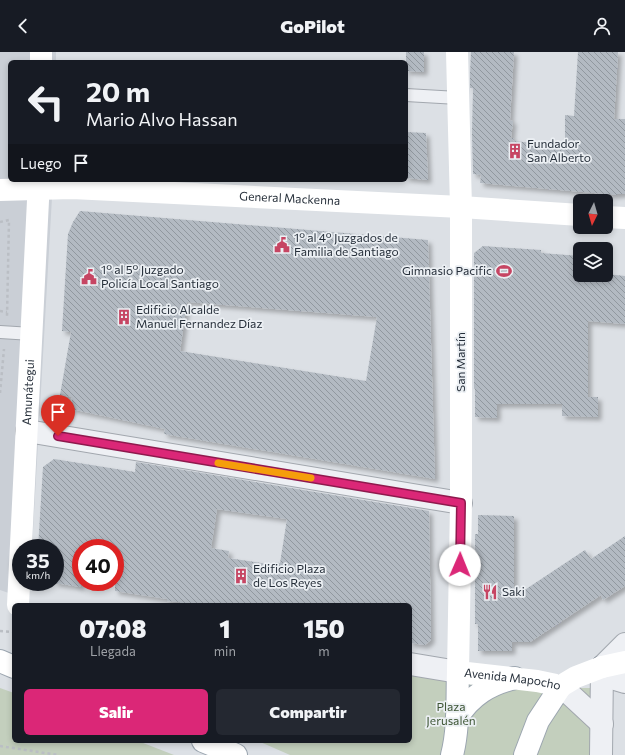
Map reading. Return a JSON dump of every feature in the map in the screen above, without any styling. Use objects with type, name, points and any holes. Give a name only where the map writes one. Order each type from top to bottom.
[{"type":"main road","name":"San Martín","points":[[452,755],[455,746],[457,718],[461,503],[461,207],[457,52]]},
{"type":"main road","name":"General Mackenna","points":[[0,190],[39,184],[72,188],[461,207],[573,215]]},
{"type":"main road","name":"Amunátegui","points":[[22,603],[27,432],[39,184]]},
{"type":"main road","points":[[613,217],[625,218]]},
{"type":"main road","points":[[0,661],[12,666]]},
{"type":"main road","points":[[602,667],[625,662]]},
{"type":"main road","name":"Avenida Mapocho","points":[[458,672],[515,678],[561,686],[576,677],[602,667]]},
{"type":"main road","points":[[457,718],[470,700],[478,693],[502,681],[515,678]]},
{"type":"main road","points":[[525,755],[538,721],[561,686]]},
{"type":"main road","points":[[208,743],[236,755]]},
{"type":"street","points":[[27,432],[461,503]]},
{"type":"street","name":"Avenida Mapocho","points":[[602,667],[625,644]]},
{"type":"street","name":"Avenida Mapocho","points":[[412,664],[458,672]]},
{"type":"street","points":[[602,667],[615,679],[625,682]]},
{"type":"street","points":[[601,755],[602,667]]},
{"type":"street","points":[[561,686],[602,724]]},
{"type":"lane","points":[[408,95],[458,98]]},
{"type":"lane","points":[[3,332],[32,334]]},
{"type":"path","points":[[0,222],[9,220],[7,312],[3,332],[0,393]]},
{"type":"path","points":[[0,311],[7,312]]},
{"type":"path","points":[[0,631],[12,632]]},
{"type":"path","points":[[0,746],[58,755]]},
{"type":"shaded area","points":[[0,52],[56,52],[56,60],[8,60],[8,182],[53,182],[33,539],[12,539],[12,591],[28,591],[29,600],[0,590]]},
{"type":"green space","name":"Plaza Jerusalén","points":[[412,668],[558,688],[603,688],[601,755],[290,755],[263,743],[412,743]]},
{"type":"green space","points":[[0,688],[12,692],[12,743],[143,743],[174,755],[0,755]]},
{"type":"building","points":[[406,52],[424,52],[424,72],[408,71],[408,60],[406,60]]},
{"type":"building","points":[[471,52],[514,52],[510,120],[513,121],[511,138],[514,138],[513,141],[565,146],[565,115],[574,116],[578,52],[618,52],[614,119],[625,119],[625,194],[617,195],[480,183],[481,175],[473,174],[473,88],[470,88]]},
{"type":"building","points":[[408,132],[426,133],[428,180],[408,178]]},
{"type":"building","points":[[80,211],[428,240],[435,479],[164,434],[165,429],[71,409],[72,397],[60,395],[71,332],[62,331],[68,234]],"holes":[[[187,302],[377,317],[366,381],[180,351]]]},
{"type":"building","points":[[483,246],[541,250],[541,253],[573,255],[573,282],[613,282],[613,275],[625,276],[625,324],[588,321],[588,397],[598,397],[598,417],[562,416],[562,404],[497,404],[497,418],[475,417],[474,253]]},
{"type":"building","points":[[54,459],[135,472],[136,462],[429,511],[431,640],[425,645],[412,643],[412,603],[180,603],[167,601],[167,599],[115,591],[124,591],[124,539],[72,539],[72,586],[64,584],[64,539],[39,539],[43,467]],"holes":[[[217,509],[287,519],[280,563],[275,562],[275,565],[228,558],[229,551],[211,548]]]},
{"type":"building","points":[[478,515],[514,516],[514,597],[585,550],[591,559],[625,536],[625,586],[603,600],[601,595],[530,642],[512,642],[512,651],[478,651],[478,624],[475,624],[475,534],[478,534]]},
{"type":"slow traffic","points":[[218,463],[311,478]]},
{"type":"place","name":"Fundador San Alberto","points":[[515,151]]},
{"type":"place","name":"1° al 4° Juzgados de Familia de Santiago","points":[[282,245]]},
{"type":"place","name":"Gimnasio Pacific","points":[[504,271]]},
{"type":"place","name":"1° al 5° Juzgado Policía Local Santiago","points":[[89,277]]},
{"type":"place","name":"Edificio Alcalde Manuel Fernandez Díaz","points":[[124,317]]},
{"type":"place","name":"Edificio Plaza de Los Reyes","points":[[241,576]]},
{"type":"place","name":"Saki","points":[[490,592]]},
{"type":"route","points":[[58,436],[461,503],[460,565]]}]
